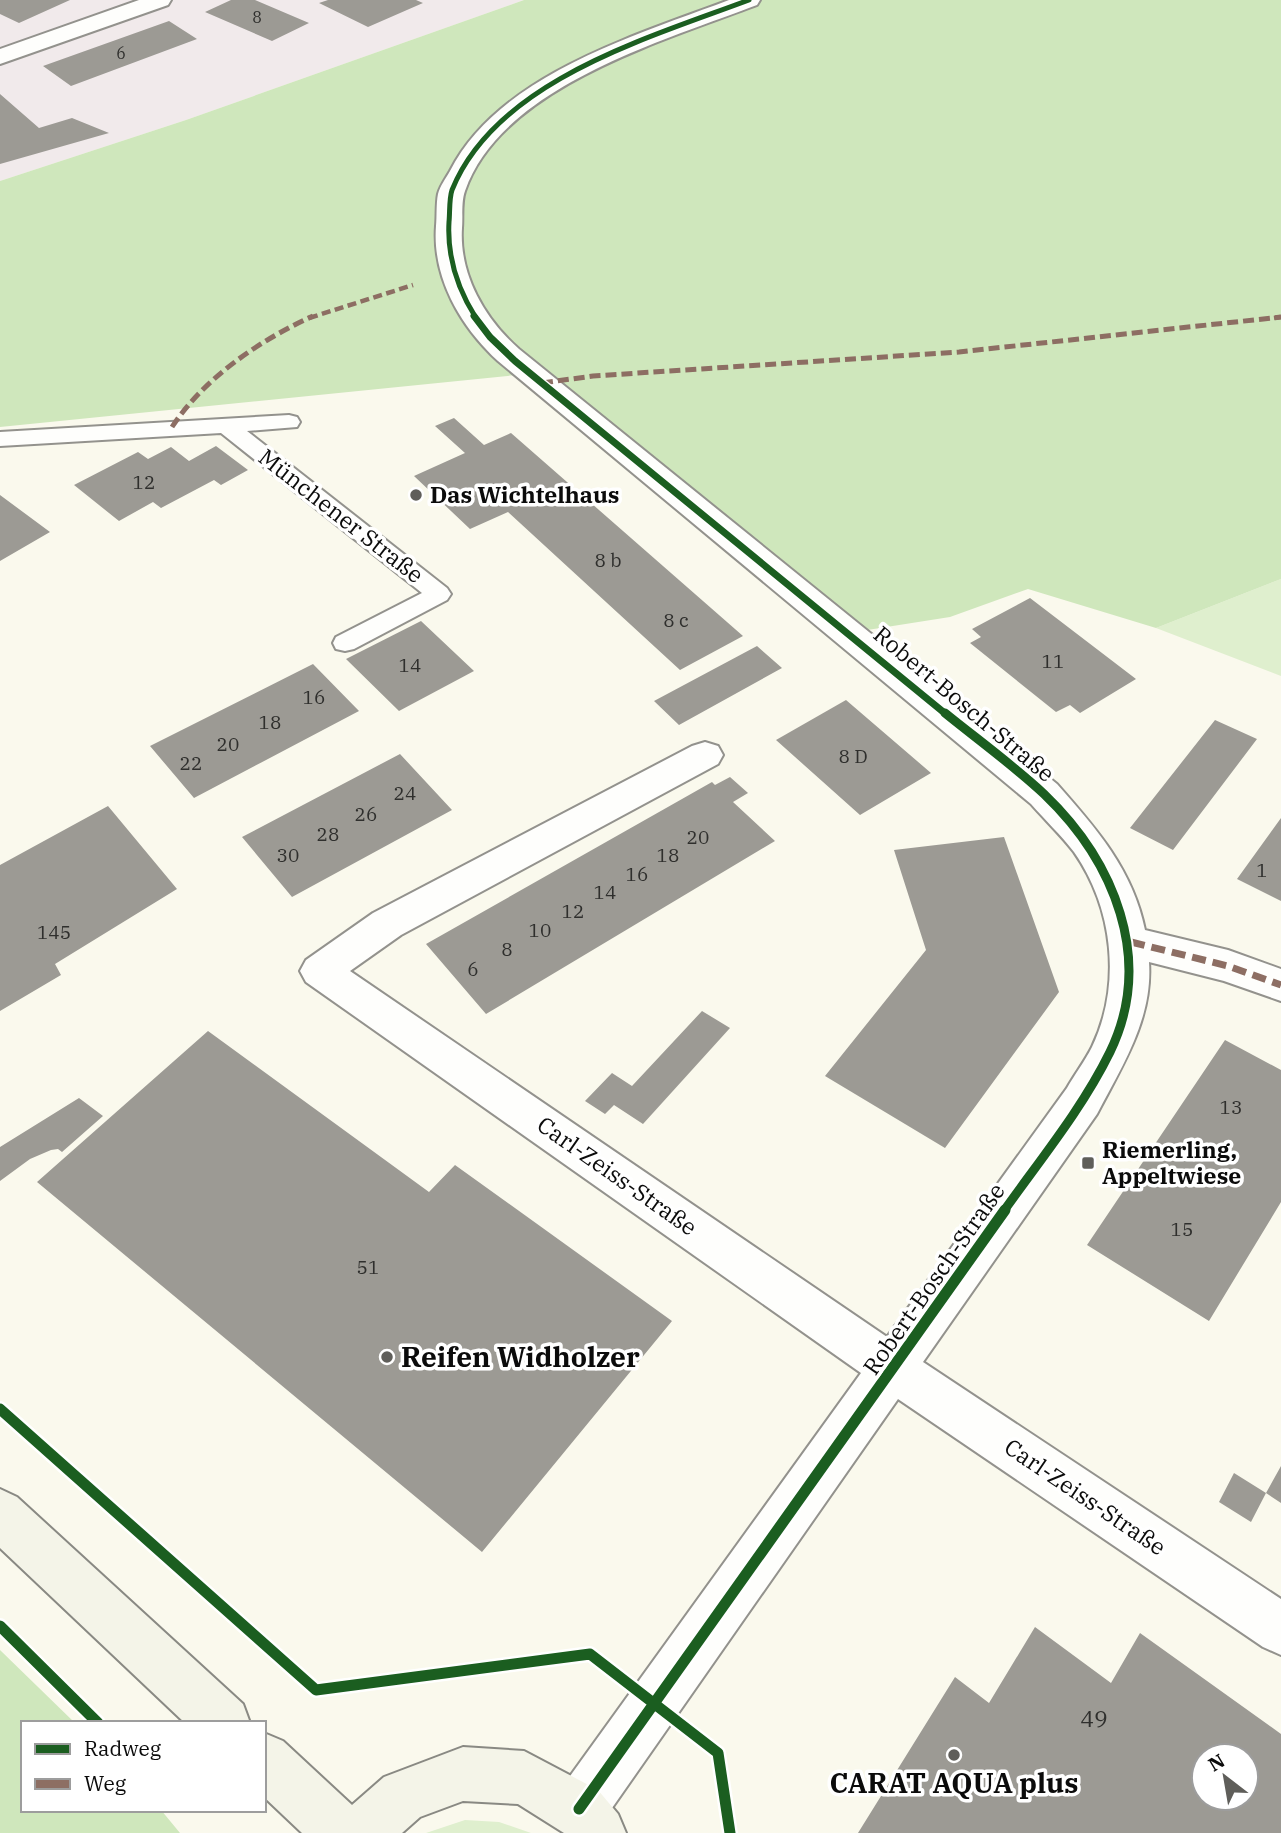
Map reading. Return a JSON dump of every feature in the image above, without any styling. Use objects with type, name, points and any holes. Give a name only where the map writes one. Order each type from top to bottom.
[{"type":"main road","points":[[0,1514],[222,1721]]},
{"type":"main road","points":[[266,1762],[342,1833]]},
{"type":"main road","points":[[361,1833],[402,1796],[463,1774],[524,1778],[589,1821]]},
{"type":"street","points":[[0,57],[160,0]]},
{"type":"street","name":"Robert-Bosch-Straße","points":[[589,1821],[894,1369],[1082,1101],[1113,1044],[1131,984],[1131,942],[1111,886],[1090,846],[1044,794],[542,383],[491,338],[457,286],[445,227],[449,200],[457,177],[472,151],[496,124],[523,102],[586,67],[749,0]]},
{"type":"street","name":"Carl-Zeiss-Straße","points":[[705,755],[387,924],[320,971],[894,1369],[1281,1629]]},
{"type":"street","points":[[1131,942],[1227,966],[1281,985]]},
{"type":"lane","name":"Münchener Straße","points":[[0,439],[289,422]]},
{"type":"lane","name":"Münchener Straße","points":[[224,424],[439,594],[345,643]]},
{"type":"shaded area","points":[[0,0],[524,0],[186,120],[0,181]]},
{"type":"green space","points":[[524,0],[1281,0],[1281,579],[1156,628],[1028,589],[950,617],[861,631],[546,372],[0,427],[0,181],[186,120]]},
{"type":"green space","points":[[1281,579],[1281,676],[1156,628]]},
{"type":"green space","points":[[0,1650],[73,1721],[21,1721],[21,1812],[163,1812],[180,1833],[0,1833]]},
{"type":"green space","points":[[465,1820],[499,1822],[531,1833],[426,1833]]},
{"type":"building","points":[[0,0],[70,0],[19,23],[0,14]]},
{"type":"building","points":[[231,0],[255,0],[309,23],[272,41],[205,12]]},
{"type":"building","points":[[328,0],[416,0],[423,3],[368,27],[319,3]]},
{"type":"building","points":[[169,21],[197,39],[71,86],[43,66]]},
{"type":"building","points":[[0,94],[39,128],[72,118],[109,133],[0,164]]},
{"type":"building","points":[[454,418],[484,445],[511,433],[743,636],[680,670],[508,512],[470,529],[414,476],[465,453],[435,426]]},
{"type":"building","points":[[216,446],[248,470],[221,485],[214,480],[161,508],[153,502],[119,521],[74,485],[138,452],[148,459],[171,447],[189,461]]},
{"type":"building","points":[[0,495],[50,532],[0,561]]},
{"type":"building","points":[[1030,598],[1136,679],[1080,713],[1070,705],[1056,712],[970,643],[981,637],[972,629]]},
{"type":"building","points":[[421,621],[474,671],[399,711],[346,659]]},
{"type":"building","points":[[757,646],[782,668],[679,725],[654,701]]},
{"type":"building","points":[[313,664],[359,711],[194,798],[150,746]]},
{"type":"building","points":[[846,700],[931,773],[860,815],[776,740]]},
{"type":"building","points":[[1215,720],[1257,739],[1173,850],[1130,828]]},
{"type":"building","points":[[400,754],[452,810],[292,897],[242,837]]},
{"type":"building","points":[[730,777],[748,793],[733,802],[775,841],[486,1014],[426,944],[712,782],[715,785]]},
{"type":"building","points":[[108,806],[177,889],[55,964],[61,975],[0,1011],[0,865]]},
{"type":"building","points":[[1281,818],[1281,901],[1237,879]]},
{"type":"building","points":[[1004,837],[1059,992],[945,1148],[825,1076],[926,950],[894,850]]},
{"type":"building","points":[[702,1011],[730,1028],[643,1124],[614,1105],[605,1114],[585,1101],[612,1073],[632,1086]]},
{"type":"building","points":[[208,1031],[429,1192],[455,1165],[672,1321],[482,1552],[37,1182]]},
{"type":"building","points":[[1225,1040],[1281,1070],[1281,1202],[1209,1321],[1087,1245]]},
{"type":"building","points":[[79,1098],[103,1116],[62,1152],[58,1149],[51,1150],[30,1159],[0,1181],[0,1147]]},
{"type":"building","points":[[1281,1466],[1281,1503],[1266,1493]]},
{"type":"building","points":[[1234,1473],[1266,1493],[1251,1522],[1219,1502]]},
{"type":"building","points":[[1035,1627],[1111,1683],[1140,1633],[1281,1734],[1281,1833],[858,1833],[955,1677],[989,1703]]},
{"type":"marked path","points":[[172,427],[183,411],[223,373],[291,326],[335,308],[413,285]]},
{"type":"marked path","points":[[542,383],[593,376],[959,352],[1281,317]]},
{"type":"marked path","points":[[1131,942],[1228,966],[1281,985]]},
{"type":"cycle path","points":[[579,1809],[1082,1101],[1113,1045],[1128,993],[1128,943],[1115,894],[1085,840],[1044,794],[509,355],[482,326],[467,304],[457,280],[448,242],[451,193],[473,150],[508,114],[554,83],[605,57],[749,0]]},
{"type":"cycle path","points":[[0,1409],[316,1690],[590,1654],[718,1753],[730,1833]]},
{"type":"cycle path","points":[[0,1626],[96,1721]]},
{"type":"place","name":"Das Wichtelhaus","points":[[416,495]]},
{"type":"place","name":"Riemerling, Appeltwiese","points":[[1088,1163]]},
{"type":"place","name":"Reifen Widholzer","points":[[387,1357]]},
{"type":"place","name":"CARAT AQUA plus","points":[[954,1755]]}]
